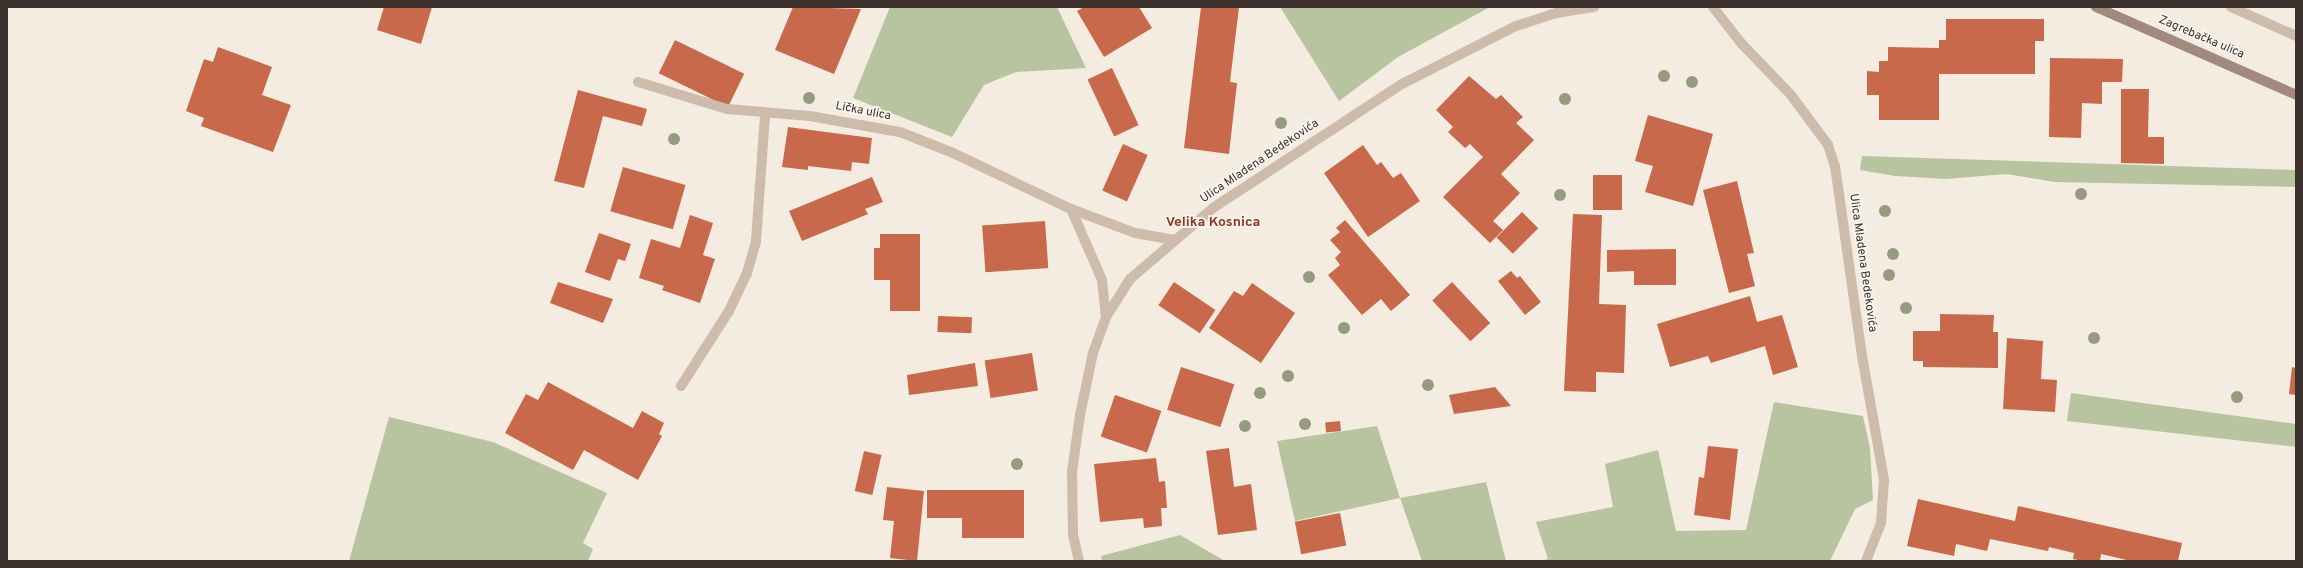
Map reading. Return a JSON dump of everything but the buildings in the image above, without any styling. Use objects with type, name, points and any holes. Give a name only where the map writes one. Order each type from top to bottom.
[{"type":"street","name":"Ulica Mladena Bedekovića","points":[[1079,561],[1073,535],[1072,472],[1091,361],[1106,317],[1130,279],[1173,240],[1213,208],[1402,84],[1516,26],[1556,13],[1595,7]]},
{"type":"street","name":"Ulica Mladena Bedekovića","points":[[1713,7],[1741,43],[1791,95],[1828,145],[1835,166],[1862,356],[1884,480],[1881,523],[1866,561]]},
{"type":"street","name":"Zagrebačka ulica","points":[[2096,7],[2296,95]]},
{"type":"street","points":[[2230,7],[2296,36]]},
{"type":"street","name":"Lička ulica","points":[[638,82],[728,109],[765,114],[810,116],[900,132],[953,153],[1071,209],[1135,233],[1173,240]]},
{"type":"street","points":[[681,386],[729,311],[747,273],[756,241],[765,114]]},
{"type":"street","points":[[1071,209],[1102,280],[1106,317]]},
{"type":"green space","points":[[890,7],[1057,7],[1086,68],[1016,72],[984,85],[952,137],[853,98]]},
{"type":"green space","points":[[1280,7],[1490,7],[1398,57],[1339,101]]},
{"type":"green space","points":[[1862,156],[2296,170],[2296,187],[2055,182],[2006,174],[1946,179],[1895,176],[1860,170]]},
{"type":"green space","points":[[2071,393],[2296,424],[2296,447],[2067,421]]},
{"type":"green space","points":[[1774,402],[1863,416],[1870,448],[1873,500],[1855,509],[1830,561],[1540,561],[1548,559],[1536,522],[1613,507],[1605,464],[1658,450],[1676,531],[1746,530]]},
{"type":"green space","points":[[389,417],[493,442],[607,493],[583,543],[593,549],[588,561],[349,561]]},
{"type":"green space","points":[[1377,426],[1400,498],[1295,521],[1277,441]]},
{"type":"green space","points":[[1486,482],[1506,561],[1422,561],[1400,498]]},
{"type":"green space","points":[[1180,535],[1225,561],[1102,561],[1101,556]]},
{"type":"district","name":"Velika Kosnica","points":[[1213,223]]}]
